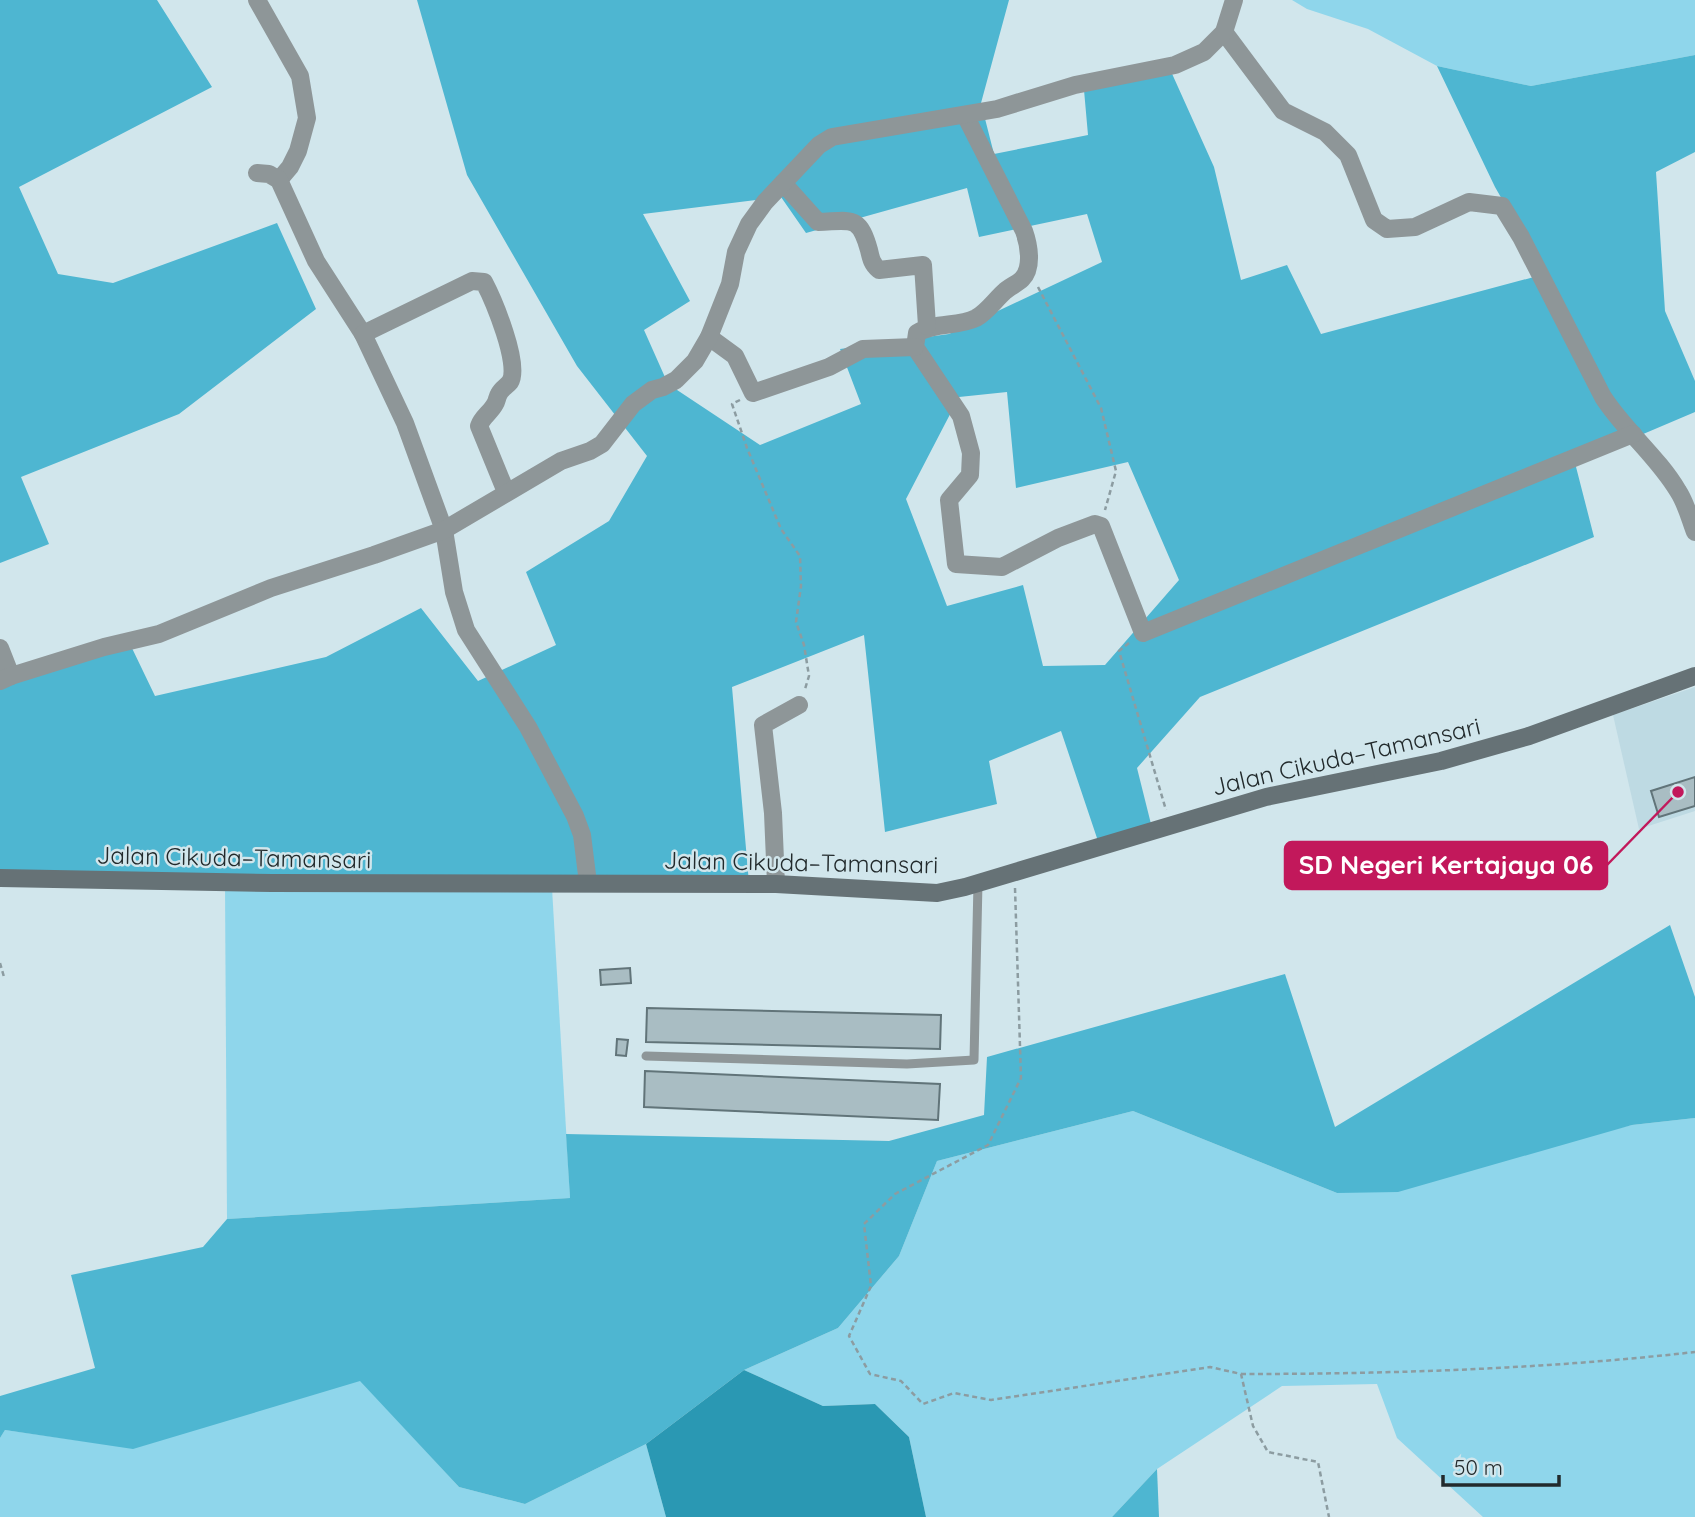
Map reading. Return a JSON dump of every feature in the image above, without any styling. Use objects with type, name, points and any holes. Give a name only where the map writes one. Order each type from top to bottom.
[{"type":"street","points":[[257,0],[300,76],[307,118],[298,150],[290,167],[279,180]]},
{"type":"street","points":[[0,648],[5,679],[104,647],[159,634],[271,588],[444,530],[561,461],[602,444],[633,404],[652,390],[676,380],[695,361],[709,337],[730,284],[736,253],[749,224],[765,202],[819,145],[832,137],[997,109],[1075,85],[1175,65],[1203,51],[1224,32],[1234,0]]},
{"type":"street","points":[[1224,32],[1283,111],[1325,132],[1349,155],[1374,220],[1387,229],[1415,227],[1469,202],[1502,206],[1521,237],[1603,397],[1614,415],[1633,434],[1679,492],[1695,532]]},
{"type":"street","points":[[965,115],[1024,231],[1028,241],[1028,269],[1022,279],[975,319],[927,326],[917,333],[915,347],[961,416],[971,453],[970,475],[949,500],[956,564],[1002,566],[1058,538],[1095,524],[1101,526],[1143,633],[1633,434]]},
{"type":"street","points":[[257,173],[269,174],[279,180],[316,261],[363,334],[405,423],[444,530],[454,592],[466,630],[528,727],[575,816],[582,835],[588,883]]},
{"type":"street","points":[[783,183],[818,222],[857,223],[864,232],[873,264],[879,270],[923,265],[927,326]]},
{"type":"street","points":[[363,334],[472,281],[484,282],[494,300],[513,373],[511,381],[498,394],[496,403],[480,422],[506,492]]},
{"type":"street","points":[[709,337],[735,356],[753,393],[829,367],[863,349],[915,347]]},
{"type":"street","points":[[1679,492],[1695,483]]},
{"type":"street","name":"Jalan Cikuda–Tamansari","points":[[0,878],[272,883],[776,884],[937,892],[978,883],[1266,797],[1441,761],[1530,737],[1695,676]]},
{"type":"street","points":[[776,884],[773,813],[763,725],[799,705]]},
{"type":"lane","points":[[646,1056],[907,1064],[974,1060],[978,883]]},
{"type":"path","points":[[1028,269],[1101,408],[1116,471],[1101,526]]},
{"type":"path","points":[[753,393],[732,404],[747,448],[781,528],[800,556],[796,622],[804,645],[809,676],[799,705]]},
{"type":"path","points":[[1143,633],[1119,651],[1170,825]]},
{"type":"path","points":[[1014,871],[1021,1078],[988,1144],[895,1194],[864,1224],[872,1286],[849,1336],[870,1374],[901,1381],[923,1404],[954,1393],[991,1400],[1210,1367],[1241,1374],[1381,1374],[1640,1358],[1695,1352]]},
{"type":"path","points":[[0,963],[4,977]]},
{"type":"path","points":[[1241,1374],[1253,1426],[1268,1452],[1318,1462],[1329,1517]]},
{"type":"shaded area","points":[[0,0],[157,0],[212,87],[19,187],[58,274],[113,283],[277,223],[316,309],[179,414],[21,477],[49,544],[0,563]]},
{"type":"shaded area","points":[[417,0],[1009,0],[981,103],[994,154],[1088,135],[1084,90],[1169,67],[1214,167],[1241,280],[1287,265],[1321,334],[1545,274],[1495,187],[1437,66],[1531,86],[1695,55],[1695,152],[1656,172],[1665,311],[1695,381],[1695,412],[1575,463],[1594,537],[1200,697],[1137,768],[1152,828],[1099,844],[1061,731],[989,761],[997,804],[885,832],[864,635],[732,687],[749,883],[0,880],[0,687],[130,644],[155,696],[326,657],[421,608],[478,681],[556,645],[526,572],[609,521],[647,456],[577,366],[467,175]],"holes":[[[967,188],[979,237],[1087,214],[1102,262],[949,334],[840,349],[861,404],[760,445],[668,384],[644,330],[690,301],[643,214],[781,197],[806,233]],[[1007,392],[1016,488],[1128,462],[1179,580],[1105,665],[1043,666],[1023,585],[947,606],[906,499],[959,397]]]},
{"type":"shaded area","points":[[1292,0],[1695,0],[1695,55],[1531,86],[1437,66],[1368,29],[1307,9]]},
{"type":"shaded area","points":[[1695,687],[1695,811],[1639,829],[1613,715]]},
{"type":"shaded area","points":[[225,885],[552,888],[570,1198],[227,1219]]},
{"type":"shaded area","points":[[1670,925],[1695,997],[1695,1118],[1632,1125],[1398,1192],[1337,1193],[1133,1111],[937,1161],[899,1256],[838,1328],[744,1370],[646,1444],[525,1504],[459,1487],[360,1381],[133,1449],[5,1430],[0,1438],[0,1396],[95,1368],[71,1275],[203,1247],[227,1219],[570,1198],[566,1134],[889,1141],[984,1115],[987,1057],[1285,974],[1335,1127]]},
{"type":"shaded area","points":[[1133,1111],[1337,1193],[1632,1125],[1695,1118],[1695,1517],[1483,1517],[1397,1438],[1377,1384],[1282,1386],[1157,1469],[1112,1517],[926,1517],[909,1437],[875,1404],[823,1406],[744,1370],[838,1328],[899,1256],[937,1161]]},
{"type":"shaded area","points":[[744,1370],[823,1406],[875,1404],[909,1437],[926,1517],[666,1517],[646,1444]]},
{"type":"shaded area","points":[[360,1380],[459,1487],[525,1504],[646,1444],[666,1517],[0,1517],[0,1438],[5,1430],[133,1448]]},
{"type":"shaded area","points":[[1157,1469],[1159,1517],[1112,1517]]},
{"type":"building","points":[[1695,777],[1695,806],[1659,817],[1651,791]]},
{"type":"building","points":[[630,968],[631,983],[601,985],[600,970]]},
{"type":"building","points":[[647,1008],[941,1015],[940,1049],[646,1042]]},
{"type":"building","points":[[617,1039],[628,1040],[626,1056],[616,1055]]},
{"type":"building","points":[[645,1071],[940,1084],[938,1120],[644,1107]]},
{"type":"place","name":"SD Negeri Kertajaya 06","points":[[1678,792]]}]
